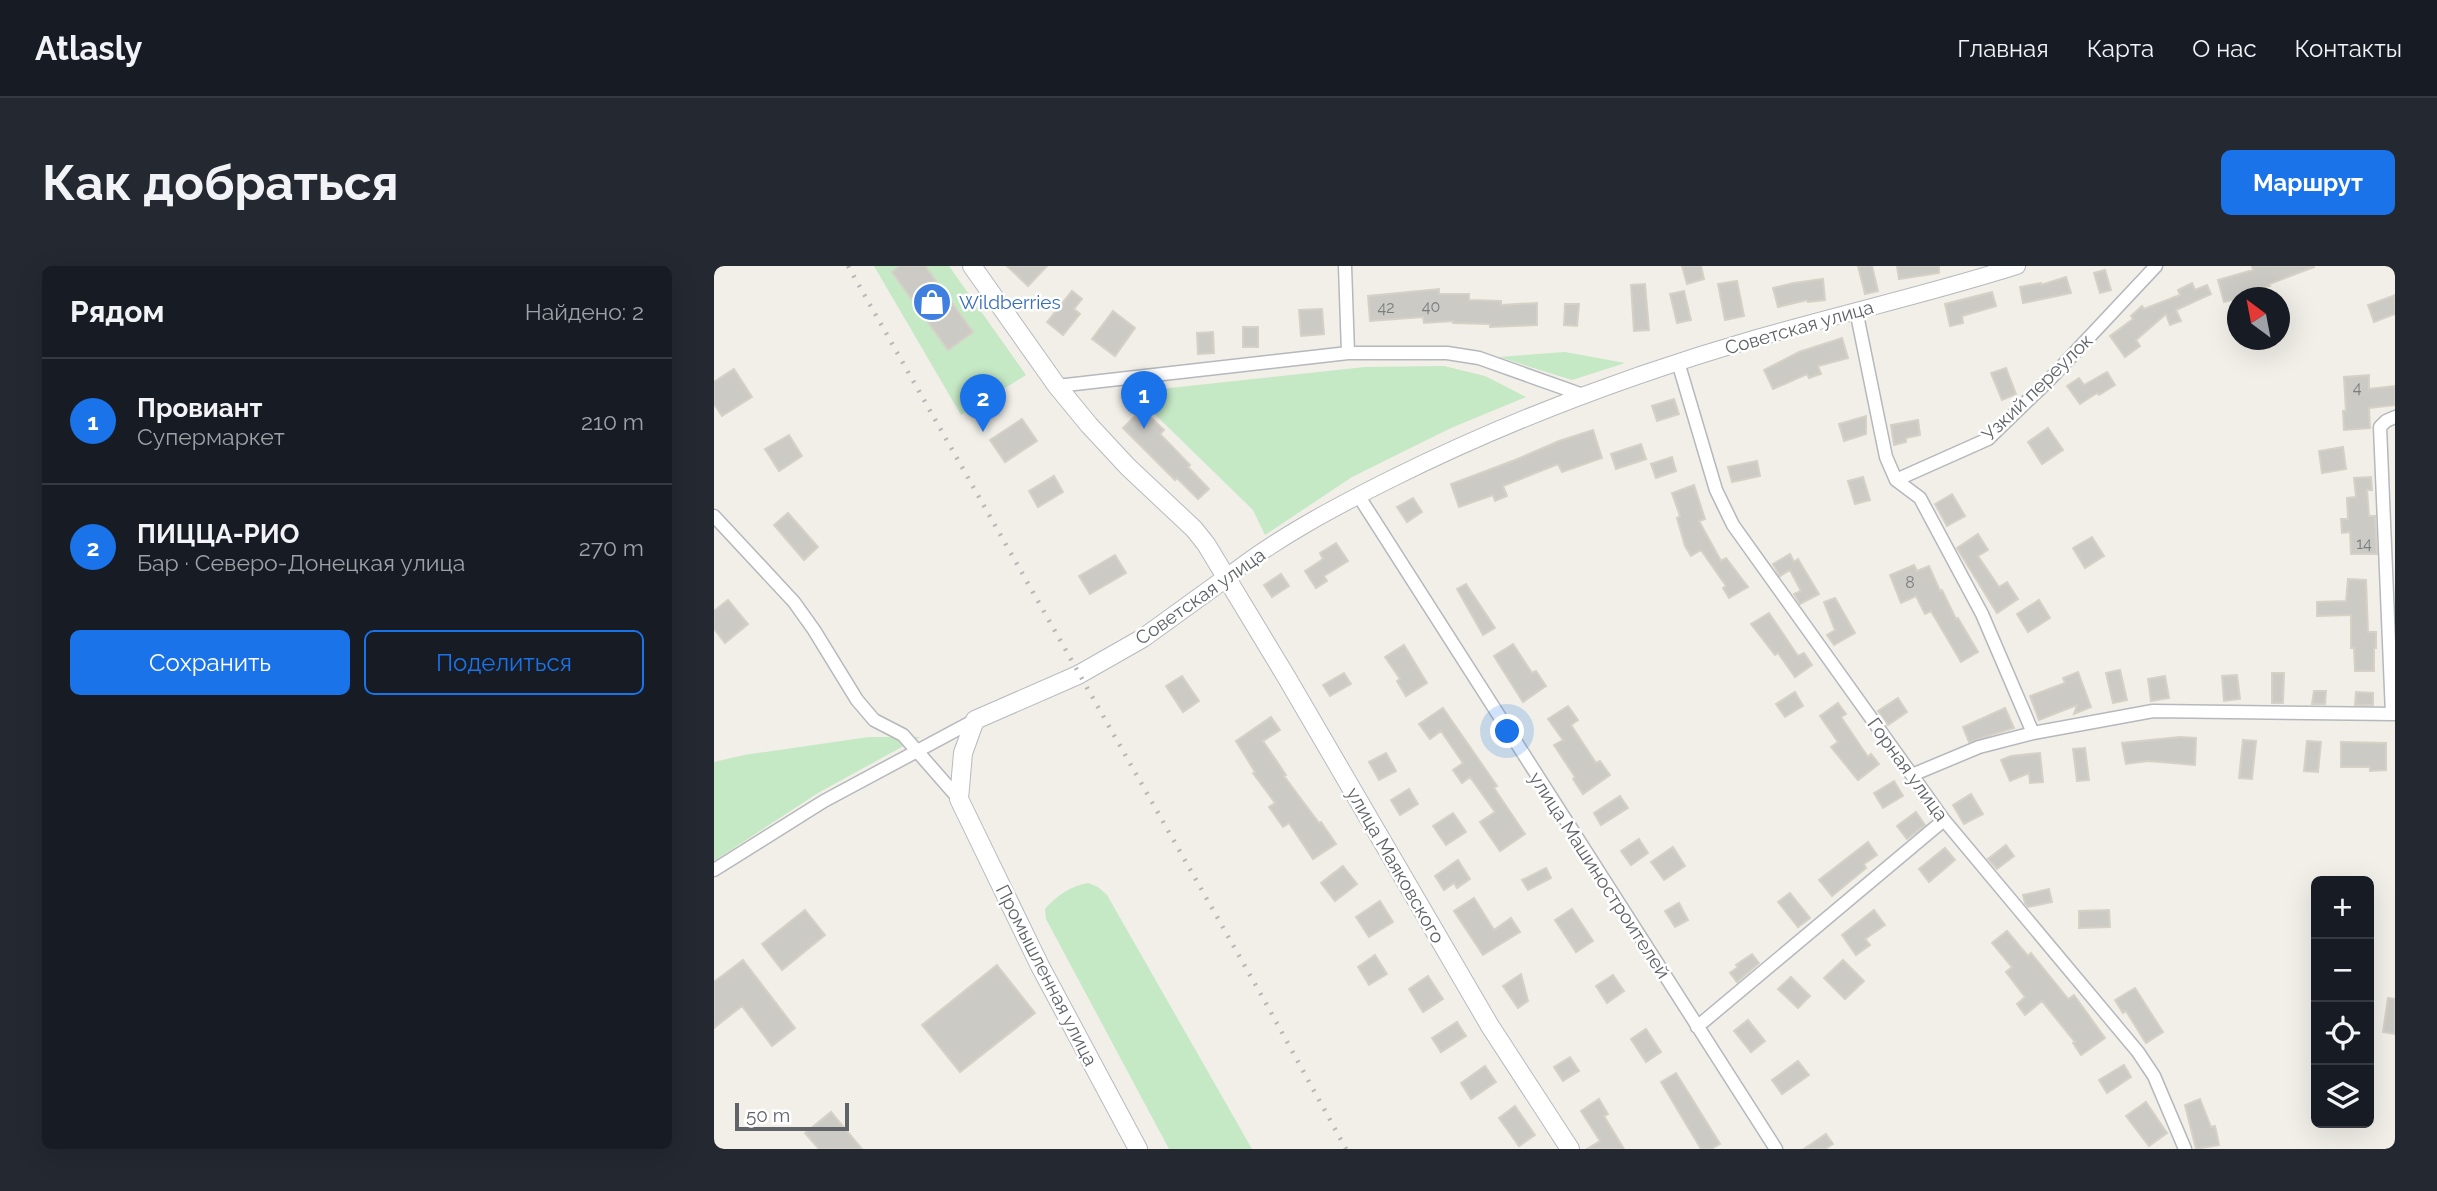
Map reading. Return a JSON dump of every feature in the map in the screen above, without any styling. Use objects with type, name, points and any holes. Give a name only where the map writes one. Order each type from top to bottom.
[{"type":"main road","name":"улица Маяковского","points":[[972,266],[1057,386],[1089,425],[1206,544],[1490,1026],[1570,1149]]},
{"type":"main road","name":"Советская улица","points":[[975,720],[1078,674],[1132,644],[1226,578]]},
{"type":"main road","points":[[958,799],[963,754],[975,720]]},
{"type":"main road","name":"Промышленная улица","points":[[958,799],[1040,966],[1138,1149]]},
{"type":"street","points":[[1345,266],[1348,354]]},
{"type":"street","name":"Узкий переулок","points":[[1896,480],[1988,439],[2049,380],[2156,266]]},
{"type":"street","name":"Советская улица","points":[[1226,578],[1251,558],[1358,495],[1460,444],[1583,395],[1678,362],[2008,267]]},
{"type":"street","points":[[1856,310],[1886,457],[1896,480],[1920,498],[1982,614],[2033,733]]},
{"type":"street","points":[[1057,386],[1348,354],[1447,353],[1479,358],[1583,395]]},
{"type":"street","name":"Горная улица","points":[[1678,362],[1716,489],[1733,525],[1944,820],[2138,1052],[2154,1076],[2185,1149]]},
{"type":"street","points":[[1912,775],[1979,747],[2033,733],[2153,711],[2393,714],[2380,427],[2395,417]]},
{"type":"street","name":"улица Машиностроителей","points":[[1358,495],[1776,1149]]},
{"type":"street","name":"Промышленная улица","points":[[714,516],[794,602],[857,700],[874,720],[903,735],[958,799]]},
{"type":"street","name":"Советская улица","points":[[714,870],[824,801],[975,720]]},
{"type":"street","points":[[1697,1027],[1944,820]]},
{"type":"green space","points":[[874,266],[949,266],[1026,375],[961,415]]},
{"type":"green space","points":[[1565,352],[1625,363],[1572,380],[1499,357]]},
{"type":"green space","points":[[1444,366],[1485,376],[1526,397],[1451,428],[1352,477],[1265,535],[1253,510],[1132,392],[1365,367]]},
{"type":"green space","points":[[869,737],[920,737],[818,793],[714,861],[714,762],[744,755]]},
{"type":"green space","points":[[1088,883],[1107,895],[1252,1149],[1169,1149],[1046,919],[1045,909],[1054,900],[1070,889]]},
{"type":"building","name":"Wildberries","points":[[900,266],[925,266],[973,332],[948,350],[892,272]]},
{"type":"building","points":[[1007,266],[1047,266],[1028,286]]},
{"type":"building","points":[[1682,266],[1701,266],[1704,279],[1687,284]]},
{"type":"building","points":[[1858,266],[1872,266],[1878,291],[1865,294]]},
{"type":"building","points":[[1897,266],[1939,266],[1939,273],[1899,279]]},
{"type":"building","points":[[2252,266],[2314,266],[2269,284],[2270,286],[2227,287],[2227,301],[2224,302],[2218,280],[2253,270]]},
{"type":"building","points":[[2105,270],[2111,290],[2100,293],[2094,273]]},
{"type":"building","points":[[2066,277],[2071,293],[2023,303],[2020,287],[2041,285]]},
{"type":"building","points":[[1823,279],[1825,300],[1807,300],[1778,307],[1773,288]]},
{"type":"building","points":[[1737,281],[1744,316],[1725,320],[1718,284]]},
{"type":"building","points":[[2192,283],[2195,290],[2207,285],[2211,294],[2176,310],[2181,321],[2170,325],[2166,314],[2136,340],[2140,346],[2125,357],[2110,336],[2133,319],[2131,316],[2142,306],[2144,309],[2180,295],[2178,290]]},
{"type":"building","points":[[1645,284],[1649,330],[1634,331],[1631,285]]},
{"type":"building","points":[[1439,289],[1439,294],[1469,294],[1469,300],[1501,301],[1501,305],[1537,303],[1537,325],[1490,327],[1490,324],[1453,321],[1424,323],[1423,317],[1370,321],[1368,296]]},
{"type":"building","points":[[1072,291],[1082,299],[1074,309],[1080,314],[1063,335],[1047,322]]},
{"type":"building","points":[[1684,291],[1691,320],[1677,323],[1670,294]]},
{"type":"building","points":[[1992,292],[1996,306],[1962,316],[1963,323],[1950,326],[1945,304]]},
{"type":"building","points":[[2395,295],[2395,314],[2374,322],[2368,305]]},
{"type":"building","points":[[1565,304],[1579,304],[1577,326],[1564,325]]},
{"type":"building","points":[[1322,309],[1324,334],[1301,336],[1299,310]]},
{"type":"building","points":[[1113,311],[1135,328],[1115,356],[1092,339]]},
{"type":"building","points":[[1243,327],[1258,327],[1258,347],[1243,347]]},
{"type":"building","points":[[1213,332],[1214,353],[1198,354],[1197,333]]},
{"type":"building","points":[[1842,338],[1848,358],[1818,366],[1821,374],[1809,378],[1807,374],[1773,389],[1764,370],[1799,352]]},
{"type":"building","points":[[2006,368],[2016,394],[2002,400],[1991,373]]},
{"type":"building","points":[[734,369],[752,397],[722,416],[714,404],[714,382]]},
{"type":"building","points":[[2107,372],[2115,385],[2080,404],[2067,386],[2079,378],[2084,385]]},
{"type":"building","points":[[2369,375],[2369,389],[2395,386],[2395,405],[2369,408],[2370,428],[2344,430],[2344,377]]},
{"type":"building","points":[[1674,399],[1679,414],[1657,421],[1652,406]]},
{"type":"building","points":[[1142,409],[1164,430],[1160,434],[1209,489],[1198,499],[1123,428]]},
{"type":"building","points":[[1866,416],[1866,434],[1844,441],[1839,424]]},
{"type":"building","points":[[1022,419],[1037,441],[1005,462],[990,440]]},
{"type":"building","points":[[1918,420],[1920,435],[1906,438],[1906,442],[1894,445],[1891,425]]},
{"type":"building","points":[[2048,428],[2063,450],[2042,464],[2028,442]]},
{"type":"building","points":[[1593,430],[1602,458],[1562,472],[1558,464],[1503,486],[1507,496],[1495,501],[1493,495],[1459,507],[1451,484]]},
{"type":"building","points":[[789,435],[802,456],[779,471],[765,449]]},
{"type":"building","points":[[1641,444],[1646,459],[1616,469],[1611,454]]},
{"type":"building","points":[[2343,447],[2346,469],[2322,473],[2319,451]]},
{"type":"building","points":[[1672,457],[1676,471],[1656,478],[1651,464]]},
{"type":"building","points":[[1757,461],[1760,476],[1732,482],[1728,467]]},
{"type":"building","points":[[1054,476],[1063,492],[1038,507],[1029,491]]},
{"type":"building","points":[[1863,477],[1870,500],[1855,504],[1848,481]]},
{"type":"building","points":[[2371,477],[2372,490],[2367,490],[2369,516],[2375,516],[2377,554],[2351,554],[2350,532],[2342,533],[2341,519],[2348,519],[2347,498],[2356,497],[2354,478]]},
{"type":"building","points":[[1694,485],[1705,519],[1699,521],[1721,561],[1726,558],[1748,587],[1729,598],[1723,588],[1726,586],[1701,550],[1691,556],[1685,546],[1677,518],[1680,516],[1672,493]]},
{"type":"building","points":[[1952,494],[1965,516],[1947,526],[1935,504]]},
{"type":"building","points":[[1413,498],[1422,512],[1407,522],[1397,507]]},
{"type":"building","points":[[788,513],[818,547],[804,560],[774,525]]},
{"type":"building","points":[[1978,534],[1988,550],[1978,556],[1999,587],[2007,582],[2018,599],[1997,613],[1957,548]]},
{"type":"building","points":[[2092,537],[2104,556],[2085,568],[2073,548]]},
{"type":"building","points":[[1336,543],[1348,561],[1324,576],[1327,581],[1316,588],[1305,571],[1323,559],[1320,553]]},
{"type":"building","points":[[1790,554],[1794,562],[1798,559],[1819,594],[1800,604],[1794,594],[1801,591],[1790,570],[1780,576],[1773,564]]},
{"type":"building","points":[[1115,555],[1126,573],[1090,594],[1079,576]]},
{"type":"building","points":[[1914,565],[1917,571],[1929,566],[1940,591],[1942,590],[1956,619],[1958,618],[1978,652],[1961,662],[1931,611],[1925,614],[1916,596],[1901,603],[1890,575]]},
{"type":"building","points":[[1281,574],[1289,586],[1272,597],[1264,585]]},
{"type":"building","points":[[2348,579],[2366,580],[2368,632],[2376,632],[2374,671],[2355,671],[2354,648],[2351,648],[2351,615],[2317,616],[2317,602],[2346,601]]},
{"type":"building","points":[[1466,584],[1495,628],[1483,635],[1457,589]]},
{"type":"building","points":[[1835,598],[1855,633],[1834,645],[1827,635],[1835,630],[1824,602]]},
{"type":"building","points":[[728,600],[748,624],[725,643],[714,629],[714,611]]},
{"type":"building","points":[[2039,600],[2050,618],[2028,632],[2017,614]]},
{"type":"building","points":[[1769,613],[1798,656],[1804,653],[1812,665],[1795,677],[1778,653],[1775,655],[1751,624]]},
{"type":"building","points":[[1513,644],[1532,673],[1536,671],[1546,686],[1523,702],[1494,656]]},
{"type":"building","points":[[1404,645],[1427,683],[1406,696],[1397,681],[1400,679],[1385,657]]},
{"type":"building","points":[[2120,670],[2127,700],[2113,703],[2106,673]]},
{"type":"building","points":[[2078,672],[2091,707],[2074,714],[2077,705],[2039,720],[2030,696],[2065,683],[2063,678]]},
{"type":"building","points":[[1344,673],[1351,684],[1330,696],[1323,685]]},
{"type":"building","points":[[2272,673],[2284,673],[2283,703],[2272,703]]},
{"type":"building","points":[[2237,675],[2240,699],[2224,701],[2222,676]]},
{"type":"building","points":[[1182,676],[1199,701],[1183,712],[1166,686]]},
{"type":"building","points":[[2165,676],[2169,698],[2151,701],[2148,679]]},
{"type":"building","points":[[2314,691],[2326,691],[2325,704],[2312,704]]},
{"type":"building","points":[[1795,692],[1803,706],[1785,717],[1776,704]]},
{"type":"building","points":[[2356,692],[2373,693],[2373,705],[2355,705]]},
{"type":"building","points":[[1898,698],[1907,712],[1888,725],[1878,711]]},
{"type":"building","points":[[1838,703],[1846,714],[1841,717],[1868,757],[1871,754],[1879,764],[1858,780],[1831,747],[1838,742],[1820,716]]},
{"type":"building","points":[[1568,706],[1578,720],[1571,725],[1596,763],[1600,761],[1610,775],[1583,794],[1554,745],[1563,740],[1548,719]]},
{"type":"building","points":[[1443,708],[1497,786],[1494,788],[1525,834],[1500,851],[1480,822],[1495,812],[1470,777],[1462,783],[1453,770],[1463,763],[1441,731],[1430,739],[1419,724]]},
{"type":"building","points":[[2005,708],[2014,728],[1969,742],[1963,727]]},
{"type":"building","points":[[1271,717],[1280,730],[1263,741],[1286,775],[1284,776],[1336,844],[1313,859],[1289,823],[1283,827],[1269,807],[1275,803],[1253,773],[1255,772],[1236,741]]},
{"type":"building","points":[[2196,738],[2195,765],[2148,761],[2126,764],[2122,743]]},
{"type":"building","points":[[2243,740],[2256,741],[2252,779],[2239,778]]},
{"type":"building","points":[[2307,741],[2321,742],[2318,772],[2304,771]]},
{"type":"building","points":[[2341,742],[2386,743],[2386,770],[2341,767]]},
{"type":"building","points":[[2085,748],[2089,780],[2077,781],[2073,749]]},
{"type":"building","points":[[1386,753],[1396,771],[1379,780],[1369,762]]},
{"type":"building","points":[[2040,753],[2043,782],[2030,783],[2029,773],[2010,781],[2001,760],[2011,756]]},
{"type":"building","points":[[1894,781],[1903,796],[1883,808],[1874,793]]},
{"type":"building","points":[[1409,789],[1418,804],[1400,815],[1391,800]]},
{"type":"building","points":[[1971,794],[1983,814],[1964,824],[1953,805]]},
{"type":"building","points":[[1620,796],[1628,808],[1601,825],[1594,813]]},
{"type":"building","points":[[1916,812],[1925,825],[1907,839],[1897,826]]},
{"type":"building","points":[[1453,813],[1466,832],[1446,845],[1433,826]]},
{"type":"building","points":[[1639,839],[1648,853],[1631,865],[1621,851]]},
{"type":"building","points":[[1868,842],[1877,855],[1864,864],[1866,868],[1832,896],[1819,880]]},
{"type":"building","points":[[2006,845],[2014,856],[1997,869],[1988,859]]},
{"type":"building","points":[[1673,847],[1685,866],[1664,880],[1651,862]]},
{"type":"building","points":[[1945,848],[1955,860],[1929,882],[1919,869]]},
{"type":"building","points":[[1458,860],[1470,879],[1457,888],[1454,883],[1444,890],[1435,876]]},
{"type":"building","points":[[1343,866],[1357,884],[1335,901],[1321,883]]},
{"type":"building","points":[[1546,868],[1551,878],[1528,890],[1522,880]]},
{"type":"building","points":[[2049,889],[2052,902],[2028,907],[2025,903],[2023,895]]},
{"type":"building","points":[[1790,893],[1810,918],[1798,927],[1778,902]]},
{"type":"building","points":[[1474,898],[1494,930],[1511,918],[1520,932],[1483,955],[1454,911]]},
{"type":"building","points":[[1380,901],[1393,922],[1369,937],[1356,917]]},
{"type":"building","points":[[1679,903],[1688,920],[1675,927],[1665,911]]},
{"type":"building","points":[[1572,909],[1593,941],[1576,952],[1555,920]]},
{"type":"building","points":[[805,910],[825,935],[782,970],[762,944]]},
{"type":"building","points":[[1874,910],[1885,925],[1865,939],[1870,945],[1856,955],[1842,935]]},
{"type":"building","points":[[2109,910],[2110,927],[2079,928],[2079,911]]},
{"type":"building","points":[[2007,931],[2028,956],[2031,953],[2068,999],[2074,995],[2105,1038],[2081,1055],[2073,1043],[2075,1042],[2042,1001],[2025,1015],[2017,1004],[2025,997],[2006,972],[2012,967],[1992,943]]},
{"type":"building","points":[[1752,954],[1759,963],[1737,982],[1730,973],[1738,967],[1736,965]]},
{"type":"building","points":[[1375,955],[1387,974],[1369,985],[1358,967]]},
{"type":"building","points":[[743,960],[795,1028],[772,1046],[742,1006],[714,1028],[714,982]]},
{"type":"building","points":[[1843,960],[1864,981],[1845,999],[1824,978]]},
{"type":"building","points":[[997,965],[1035,1013],[960,1072],[922,1025]]},
{"type":"building","points":[[1521,974],[1528,1001],[1518,1008],[1503,986]]},
{"type":"building","points":[[1613,975],[1624,991],[1607,1003],[1596,986]]},
{"type":"building","points":[[1428,976],[1443,999],[1423,1012],[1409,989]]},
{"type":"building","points":[[1791,977],[1810,996],[1798,1008],[1778,989]]},
{"type":"building","points":[[2135,988],[2163,1032],[2146,1043],[2126,1011],[2123,1013],[2115,1000]]},
{"type":"building","points":[[2388,998],[2395,999],[2395,1034],[2383,1032]]},
{"type":"building","points":[[1748,1020],[1765,1041],[1751,1052],[1734,1031]]},
{"type":"building","points":[[1457,1022],[1466,1036],[1441,1052],[1432,1038]]},
{"type":"building","points":[[1646,1029],[1661,1052],[1646,1062],[1631,1039]]},
{"type":"building","points":[[1570,1057],[1579,1071],[1563,1081],[1554,1067]]},
{"type":"building","points":[[1798,1061],[1809,1075],[1782,1094],[1772,1080]]},
{"type":"building","points":[[2124,1065],[2131,1077],[2107,1093],[2099,1080]]},
{"type":"building","points":[[1485,1066],[1496,1082],[1471,1099],[1461,1083]]},
{"type":"building","points":[[1676,1073],[1720,1144],[1711,1149],[1701,1149],[1661,1082]]},
{"type":"building","points":[[1599,1099],[1608,1114],[1604,1116],[1624,1149],[1587,1149],[1600,1141],[1581,1111]]},
{"type":"building","points":[[2200,1099],[2211,1127],[2215,1126],[2219,1145],[2196,1149],[2185,1105]]},
{"type":"building","points":[[2146,1102],[2167,1133],[2149,1146],[2126,1116]]},
{"type":"building","points":[[1515,1106],[1535,1135],[1519,1146],[1499,1118]]},
{"type":"building","points":[[831,1112],[862,1149],[819,1149],[805,1133]]},
{"type":"building","points":[[1826,1134],[1833,1144],[1825,1149],[1804,1149]]},
{"type":"railway","points":[[848,266],[1346,1149]]},
{"type":"place","name":"Wildberries","points":[[932,302]]},
{"type":"place","name":"Провиант","points":[[1144,429]]},
{"type":"place","name":"ПИЦЦА-РИО","points":[[983,432]]}]
